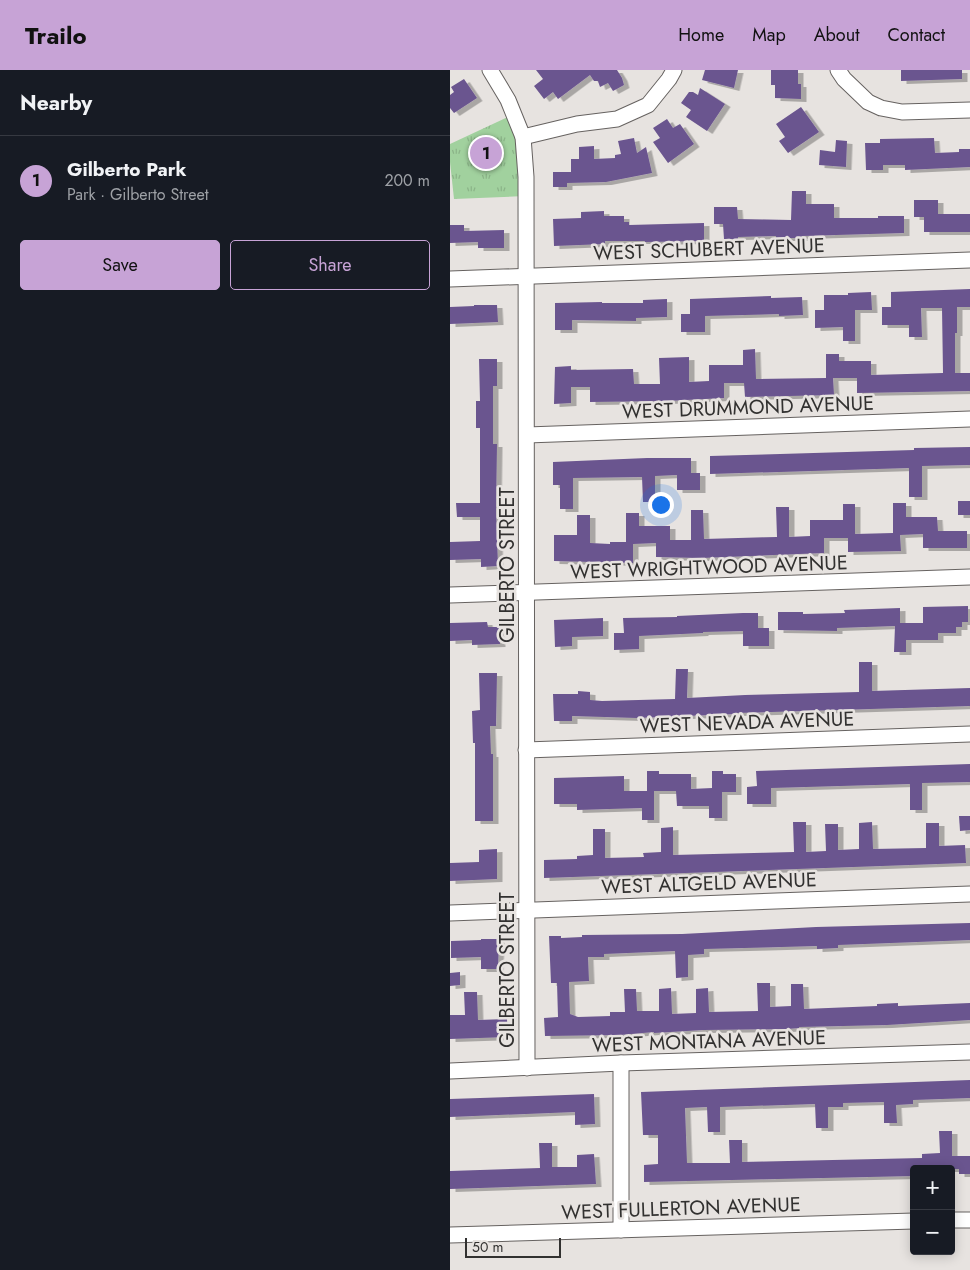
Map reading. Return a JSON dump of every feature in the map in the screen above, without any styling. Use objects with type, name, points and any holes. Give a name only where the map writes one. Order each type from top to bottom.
[{"type":"street","name":"GILBERTO STREET","points":[[490,70],[508,100],[524,137],[526,177],[527,1068]]},
{"type":"street","points":[[524,137],[577,124],[617,119],[625,116],[648,105],[674,70]]},
{"type":"street","points":[[838,70],[844,79],[868,102],[881,108],[902,112],[970,110]]},
{"type":"street","name":"WEST SCHUBERT AVENUE","points":[[450,279],[970,260]]},
{"type":"street","name":"WEST DRUMMOND AVENUE","points":[[527,435],[970,419]]},
{"type":"street","name":"WEST WRIGHTWOOD AVENUE","points":[[450,595],[527,594],[970,577]]},
{"type":"street","name":"WEST NEVADA AVENUE","points":[[526,750],[970,734]]},
{"type":"street","name":"WEST ALTGELD AVENUE","points":[[450,913],[970,894]]},
{"type":"street","name":"WEST MONTANA AVENUE","points":[[450,1071],[621,1063],[970,1052]]},
{"type":"street","points":[[621,1063],[622,1230]]},
{"type":"street","points":[[955,1220],[970,1220]]},
{"type":"street","name":"WEST FULLERTON AVENUE","points":[[450,1235],[910,1221]]},
{"type":"green space","points":[[512,115],[525,196],[454,199],[450,144]]},
{"type":"building","points":[[536,70],[617,70],[624,85],[613,91],[608,83],[600,87],[598,81],[594,81],[590,75],[558,99],[553,92],[544,99],[534,86],[543,79]]},
{"type":"building","points":[[705,70],[738,70],[734,88],[702,80]]},
{"type":"building","points":[[771,70],[798,70],[798,84],[801,84],[801,99],[775,98],[775,85],[771,85]]},
{"type":"building","points":[[901,70],[962,70],[962,79],[901,81]]},
{"type":"building","points":[[464,79],[477,98],[454,113],[450,108],[450,95],[454,92],[451,87]]},
{"type":"building","points":[[700,88],[725,104],[707,131],[686,117],[691,110],[681,103],[689,92],[698,95]]},
{"type":"building","points":[[801,107],[819,132],[788,153],[779,141],[785,137],[776,124]]},
{"type":"building","points":[[667,119],[673,128],[680,124],[694,144],[668,163],[653,142],[660,138],[653,128]]},
{"type":"building","points":[[634,138],[637,153],[646,147],[652,173],[606,182],[567,183],[567,187],[553,187],[553,172],[571,172],[571,159],[579,159],[579,147],[594,146],[594,159],[615,158],[615,155],[621,154],[618,141]]},
{"type":"building","points":[[934,138],[935,153],[959,152],[959,149],[970,149],[970,167],[905,170],[905,165],[883,165],[883,170],[866,170],[865,143],[880,143],[880,139]]},
{"type":"building","points":[[836,140],[847,141],[846,167],[819,165],[820,150],[835,152]]},
{"type":"building","points":[[792,191],[806,191],[806,204],[834,204],[834,218],[904,216],[904,233],[802,236],[802,238],[776,238],[776,236],[724,239],[723,224],[714,224],[714,207],[737,207],[738,219],[791,220]]},
{"type":"building","points":[[914,200],[938,200],[938,214],[970,214],[970,232],[924,232],[924,217],[914,217]]},
{"type":"building","points":[[604,211],[604,216],[624,216],[624,222],[629,222],[629,225],[704,223],[704,241],[605,241],[605,244],[554,246],[553,219],[581,218],[581,212]]},
{"type":"building","points":[[450,225],[464,225],[464,231],[504,230],[504,248],[478,248],[478,242],[450,243]]},
{"type":"building","points":[[970,289],[970,307],[957,307],[955,373],[970,373],[970,391],[857,393],[857,378],[833,378],[834,395],[745,397],[744,383],[724,383],[724,398],[590,402],[590,387],[571,387],[571,403],[554,404],[555,367],[571,366],[571,370],[633,369],[634,384],[660,384],[659,358],[689,357],[689,382],[709,381],[709,365],[743,365],[743,350],[755,349],[756,379],[826,378],[826,354],[839,354],[839,361],[871,361],[871,375],[943,373],[942,308],[921,308],[922,337],[909,337],[909,325],[882,325],[882,307],[891,307],[891,292]]},
{"type":"building","points":[[871,292],[872,310],[855,310],[855,341],[843,341],[843,327],[815,328],[815,310],[824,310],[824,295],[848,295],[848,293]]},
{"type":"building","points":[[771,296],[771,298],[802,297],[803,315],[705,316],[705,332],[681,332],[681,314],[690,314],[690,299]]},
{"type":"building","points":[[667,299],[667,317],[636,318],[636,321],[572,320],[572,330],[555,330],[555,303],[643,303],[643,300]]},
{"type":"building","points":[[497,305],[498,322],[450,324],[450,307]]},
{"type":"building","points":[[479,359],[497,359],[497,386],[493,386],[493,444],[497,444],[496,511],[498,566],[481,567],[481,559],[450,560],[450,542],[480,541],[480,517],[457,517],[456,503],[480,503],[480,428],[476,428],[476,401],[480,401]]},
{"type":"building","points":[[970,447],[970,465],[922,466],[922,497],[909,497],[909,468],[710,474],[710,456]]},
{"type":"building","points":[[691,458],[691,473],[700,473],[700,490],[677,490],[677,475],[655,476],[655,502],[643,502],[642,477],[573,478],[573,509],[560,509],[560,485],[553,485],[553,462]]},
{"type":"building","points":[[958,501],[970,501],[970,515],[958,515]]},
{"type":"building","points":[[893,503],[906,503],[906,517],[937,517],[938,531],[967,531],[967,548],[923,548],[923,534],[900,535],[901,551],[848,552],[848,538],[824,538],[824,553],[701,558],[656,557],[656,543],[633,544],[633,563],[554,561],[554,535],[577,535],[577,515],[590,515],[590,543],[610,544],[610,542],[626,542],[626,513],[639,513],[639,526],[670,526],[670,540],[691,540],[691,510],[703,510],[704,539],[777,537],[776,507],[789,507],[789,537],[810,536],[810,520],[843,520],[843,504],[855,504],[855,534],[893,533]]},
{"type":"building","points":[[968,606],[968,622],[962,622],[962,627],[956,627],[956,633],[938,633],[938,640],[906,640],[906,652],[894,652],[895,626],[837,628],[837,631],[778,630],[778,612],[803,612],[803,614],[845,613],[844,610],[900,608],[900,623],[923,623],[923,607]]},
{"type":"building","points":[[758,613],[758,628],[769,628],[769,646],[743,646],[743,631],[703,632],[639,636],[639,649],[614,650],[614,633],[624,633],[623,618]]},
{"type":"building","points":[[603,618],[603,636],[572,637],[572,646],[555,647],[554,620]]},
{"type":"building","points":[[487,622],[488,627],[499,627],[500,644],[472,645],[472,640],[450,641],[450,623]]},
{"type":"building","points":[[859,662],[872,662],[872,691],[970,688],[970,706],[637,718],[572,716],[572,721],[554,721],[553,694],[578,694],[578,691],[590,692],[590,700],[602,701],[675,699],[676,669],[688,669],[687,698],[859,692]]},
{"type":"building","points":[[479,673],[497,673],[496,726],[490,726],[491,754],[493,754],[493,821],[475,821],[475,743],[473,743],[472,711],[480,710]]},
{"type":"building","points":[[970,764],[970,782],[922,783],[922,810],[910,810],[910,784],[771,788],[771,804],[747,804],[747,787],[757,786],[756,771]]},
{"type":"building","points":[[647,771],[659,771],[659,774],[691,774],[691,789],[712,788],[712,771],[723,771],[723,774],[736,774],[736,792],[722,792],[722,818],[709,818],[709,806],[677,806],[676,791],[654,791],[654,820],[642,820],[642,808],[577,810],[577,804],[554,804],[554,778],[624,776],[624,791],[647,791]]},
{"type":"building","points":[[959,816],[970,816],[970,830],[960,831]]},
{"type":"building","points":[[793,822],[806,822],[806,852],[826,851],[825,824],[838,824],[838,850],[859,849],[859,823],[872,822],[873,849],[926,848],[926,823],[939,823],[939,846],[965,845],[966,863],[544,878],[544,860],[577,859],[577,856],[593,855],[593,829],[605,829],[605,858],[644,857],[643,853],[661,852],[661,828],[673,827],[673,855],[794,852]]},
{"type":"building","points":[[497,849],[497,879],[450,881],[450,863],[479,862],[479,850]]},
{"type":"building","points":[[970,923],[970,940],[838,945],[838,948],[817,949],[817,946],[704,949],[704,954],[688,955],[688,977],[676,978],[675,951],[604,954],[604,957],[588,957],[589,981],[569,982],[570,1014],[578,1017],[610,1016],[610,1012],[625,1012],[624,989],[636,989],[637,1011],[659,1011],[659,989],[671,988],[672,1014],[696,1013],[696,989],[708,988],[709,1012],[758,1011],[757,983],[770,983],[770,1007],[791,1006],[791,984],[803,984],[804,1009],[877,1006],[877,1004],[898,1003],[898,1006],[970,1003],[970,1020],[787,1029],[545,1036],[544,1018],[558,1017],[557,983],[551,983],[549,936],[561,936],[561,938],[582,937],[582,935],[682,934],[816,927]]},
{"type":"building","points":[[499,939],[498,969],[481,969],[481,957],[451,958],[451,941]]},
{"type":"building","points":[[460,972],[460,985],[450,986],[450,973]]},
{"type":"building","points":[[464,992],[477,992],[478,1020],[507,1019],[508,1037],[450,1039],[450,1015],[465,1015]]},
{"type":"building","points":[[970,1080],[970,1098],[913,1100],[913,1104],[896,1105],[897,1123],[884,1123],[884,1102],[843,1103],[843,1107],[828,1107],[828,1128],[816,1128],[815,1104],[720,1107],[720,1132],[708,1132],[707,1107],[685,1108],[687,1163],[730,1163],[729,1140],[742,1140],[742,1162],[922,1158],[922,1154],[940,1153],[939,1131],[952,1131],[952,1156],[970,1156],[970,1174],[959,1174],[959,1169],[955,1169],[955,1165],[910,1165],[910,1176],[644,1182],[644,1165],[658,1164],[658,1135],[643,1135],[641,1092]]},
{"type":"building","points":[[594,1094],[595,1124],[575,1125],[575,1112],[450,1117],[450,1099]]},
{"type":"building","points":[[539,1143],[552,1143],[552,1167],[577,1167],[577,1155],[594,1154],[596,1184],[450,1189],[450,1171],[540,1168]]},
{"type":"place","name":"Gilberto Park","points":[[486,153]]}]
